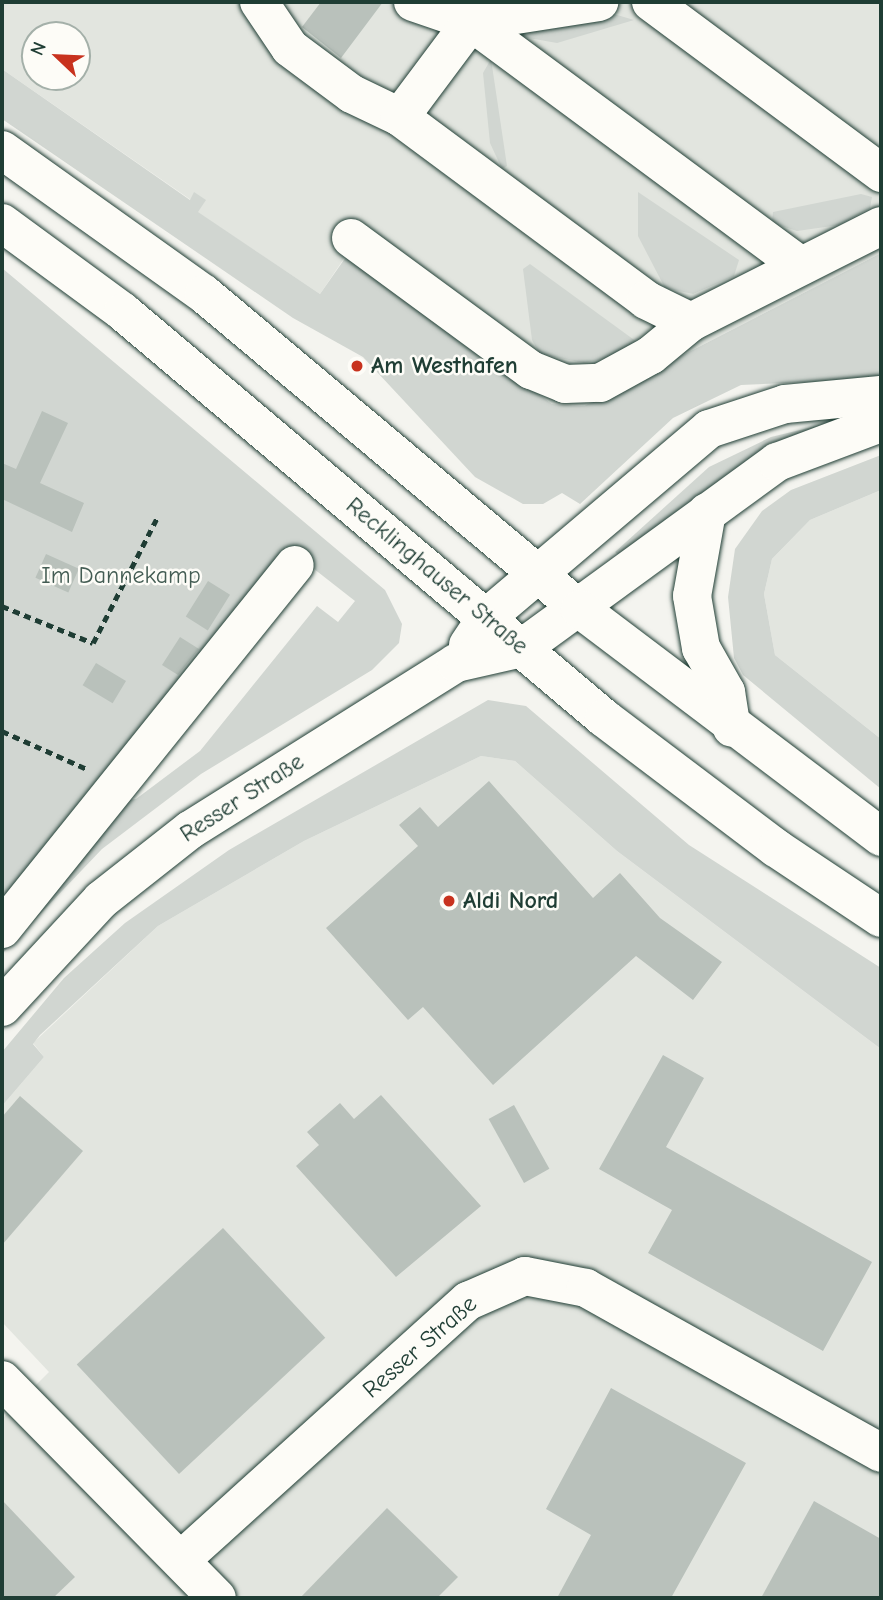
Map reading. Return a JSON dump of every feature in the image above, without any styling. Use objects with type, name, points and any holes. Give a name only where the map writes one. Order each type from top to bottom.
[{"type":"street","points":[[259,2],[289,48],[352,94],[400,117],[646,300],[691,322]]},
{"type":"street","points":[[413,2],[465,12],[599,2]]},
{"type":"street","points":[[652,2],[881,173]]},
{"type":"street","points":[[400,117],[465,12]]},
{"type":"street","points":[[465,12],[801,266]]},
{"type":"street","points":[[2,150],[204,294],[579,610],[732,728],[881,837]]},
{"type":"street","name":"Recklinghauser Straße","points":[[2,223],[124,312],[486,618],[672,771],[881,918]]},
{"type":"street","points":[[351,238],[531,370],[565,384],[600,383],[651,355],[691,322],[881,226]]},
{"type":"street","points":[[456,663],[486,618],[709,429],[785,404],[881,395]]},
{"type":"street","points":[[522,648],[579,610],[777,462],[881,423]]},
{"type":"street","points":[[707,512],[692,596],[701,648],[726,692],[732,728]]},
{"type":"street","points":[[2,929],[295,565]]},
{"type":"street","name":"Resser Straße","points":[[2,1007],[40,960],[138,869],[456,663],[522,648]]},
{"type":"street","name":"Resser Straße","points":[[181,1560],[468,1301],[525,1276],[586,1288],[881,1453]]},
{"type":"street","points":[[2,1380],[217,1598]]},
{"type":"path","points":[[2,606],[93,643],[158,519]]},
{"type":"path","points":[[2,731],[120,783]]},
{"type":"shaded area","points":[[2,2],[881,2],[881,253],[584,406],[552,404],[347,254],[320,294],[197,212],[205,200],[191,200],[34,91],[91,91],[91,21],[21,21],[21,82],[2,69]]},
{"type":"shaded area","points":[[881,490],[881,739],[775,655],[764,594],[772,559],[810,520]]},
{"type":"shaded area","points":[[481,756],[515,761],[617,851],[881,1049],[881,1598],[2,1598],[2,1419],[49,1372],[2,1322],[2,1106],[44,1057],[33,1043],[158,926],[304,841]]},
{"type":"green space","points":[[607,12],[634,20],[557,43],[523,37],[522,31]]},
{"type":"green space","points":[[491,59],[507,166],[502,169],[490,143],[483,73]]},
{"type":"green space","points":[[2,69],[21,82],[21,91],[34,91],[190,200],[194,192],[206,200],[198,212],[320,294],[348,254],[552,404],[584,406],[881,253],[881,379],[741,385],[673,418],[580,504],[562,493],[543,504],[523,504],[475,477],[363,357],[293,318],[2,119]]},
{"type":"green space","points":[[638,192],[739,260],[734,276],[693,294],[665,288],[638,236]]},
{"type":"green space","points":[[861,194],[872,197],[870,208],[839,225],[797,231],[772,223],[773,212]]},
{"type":"green space","points":[[530,264],[637,342],[625,354],[584,363],[540,354],[532,340],[523,269]]},
{"type":"green space","name":"Im Dannekamp","points":[[2,268],[385,590],[402,624],[399,643],[372,670],[201,774],[102,849],[2,954],[2,939],[121,801],[136,799],[200,751],[317,606],[338,622],[355,601],[286,547],[2,915]]},
{"type":"green space","points":[[829,423],[627,562],[615,552],[709,467],[771,437]]},
{"type":"green space","points":[[881,455],[881,490],[810,520],[772,559],[764,594],[775,655],[881,739],[881,789],[743,675],[734,658],[728,597],[735,549],[762,511],[791,490]]},
{"type":"green space","points":[[488,700],[526,706],[689,845],[881,968],[881,1049],[617,851],[515,761],[481,756],[304,841],[158,926],[40,1035],[33,1044],[44,1057],[2,1106],[2,1052],[64,978],[125,923],[229,850]]},
{"type":"building","points":[[321,2],[383,2],[341,58],[302,27]]},
{"type":"building","points":[[42,411],[68,423],[40,483],[84,503],[72,532],[2,499],[2,463],[16,469]]},
{"type":"building","points":[[46,554],[79,569],[68,592],[35,578]]},
{"type":"building","points":[[208,581],[230,595],[208,630],[186,617]]},
{"type":"building","points":[[180,637],[199,649],[178,675],[162,665]]},
{"type":"building","points":[[96,663],[126,681],[113,703],[83,685]]},
{"type":"building","points":[[489,781],[593,898],[620,873],[660,918],[722,962],[693,1000],[636,956],[493,1085],[423,1007],[408,1020],[326,928],[418,846],[399,825],[420,807],[438,827]]},
{"type":"building","points":[[663,1055],[704,1078],[666,1147],[872,1262],[823,1351],[648,1253],[672,1210],[599,1169]]},
{"type":"building","points":[[381,1095],[481,1206],[396,1277],[296,1166],[319,1145],[307,1132],[340,1103],[354,1119]]},
{"type":"building","points":[[20,1096],[83,1151],[2,1245],[2,1117]]},
{"type":"building","points":[[514,1105],[549,1169],[524,1183],[489,1119]]},
{"type":"building","points":[[223,1228],[325,1338],[179,1474],[77,1364]]},
{"type":"building","points":[[611,1388],[746,1463],[671,1598],[557,1598],[591,1535],[546,1509]]},
{"type":"building","points":[[2,1500],[75,1577],[53,1598],[2,1598]]},
{"type":"building","points":[[814,1501],[881,1539],[881,1598],[761,1598]]},
{"type":"building","points":[[387,1508],[458,1577],[437,1598],[300,1598]]},
{"type":"place","name":"Am Westhafen","points":[[357,366]]},
{"type":"place","name":"Aldi Nord","points":[[449,901]]}]
